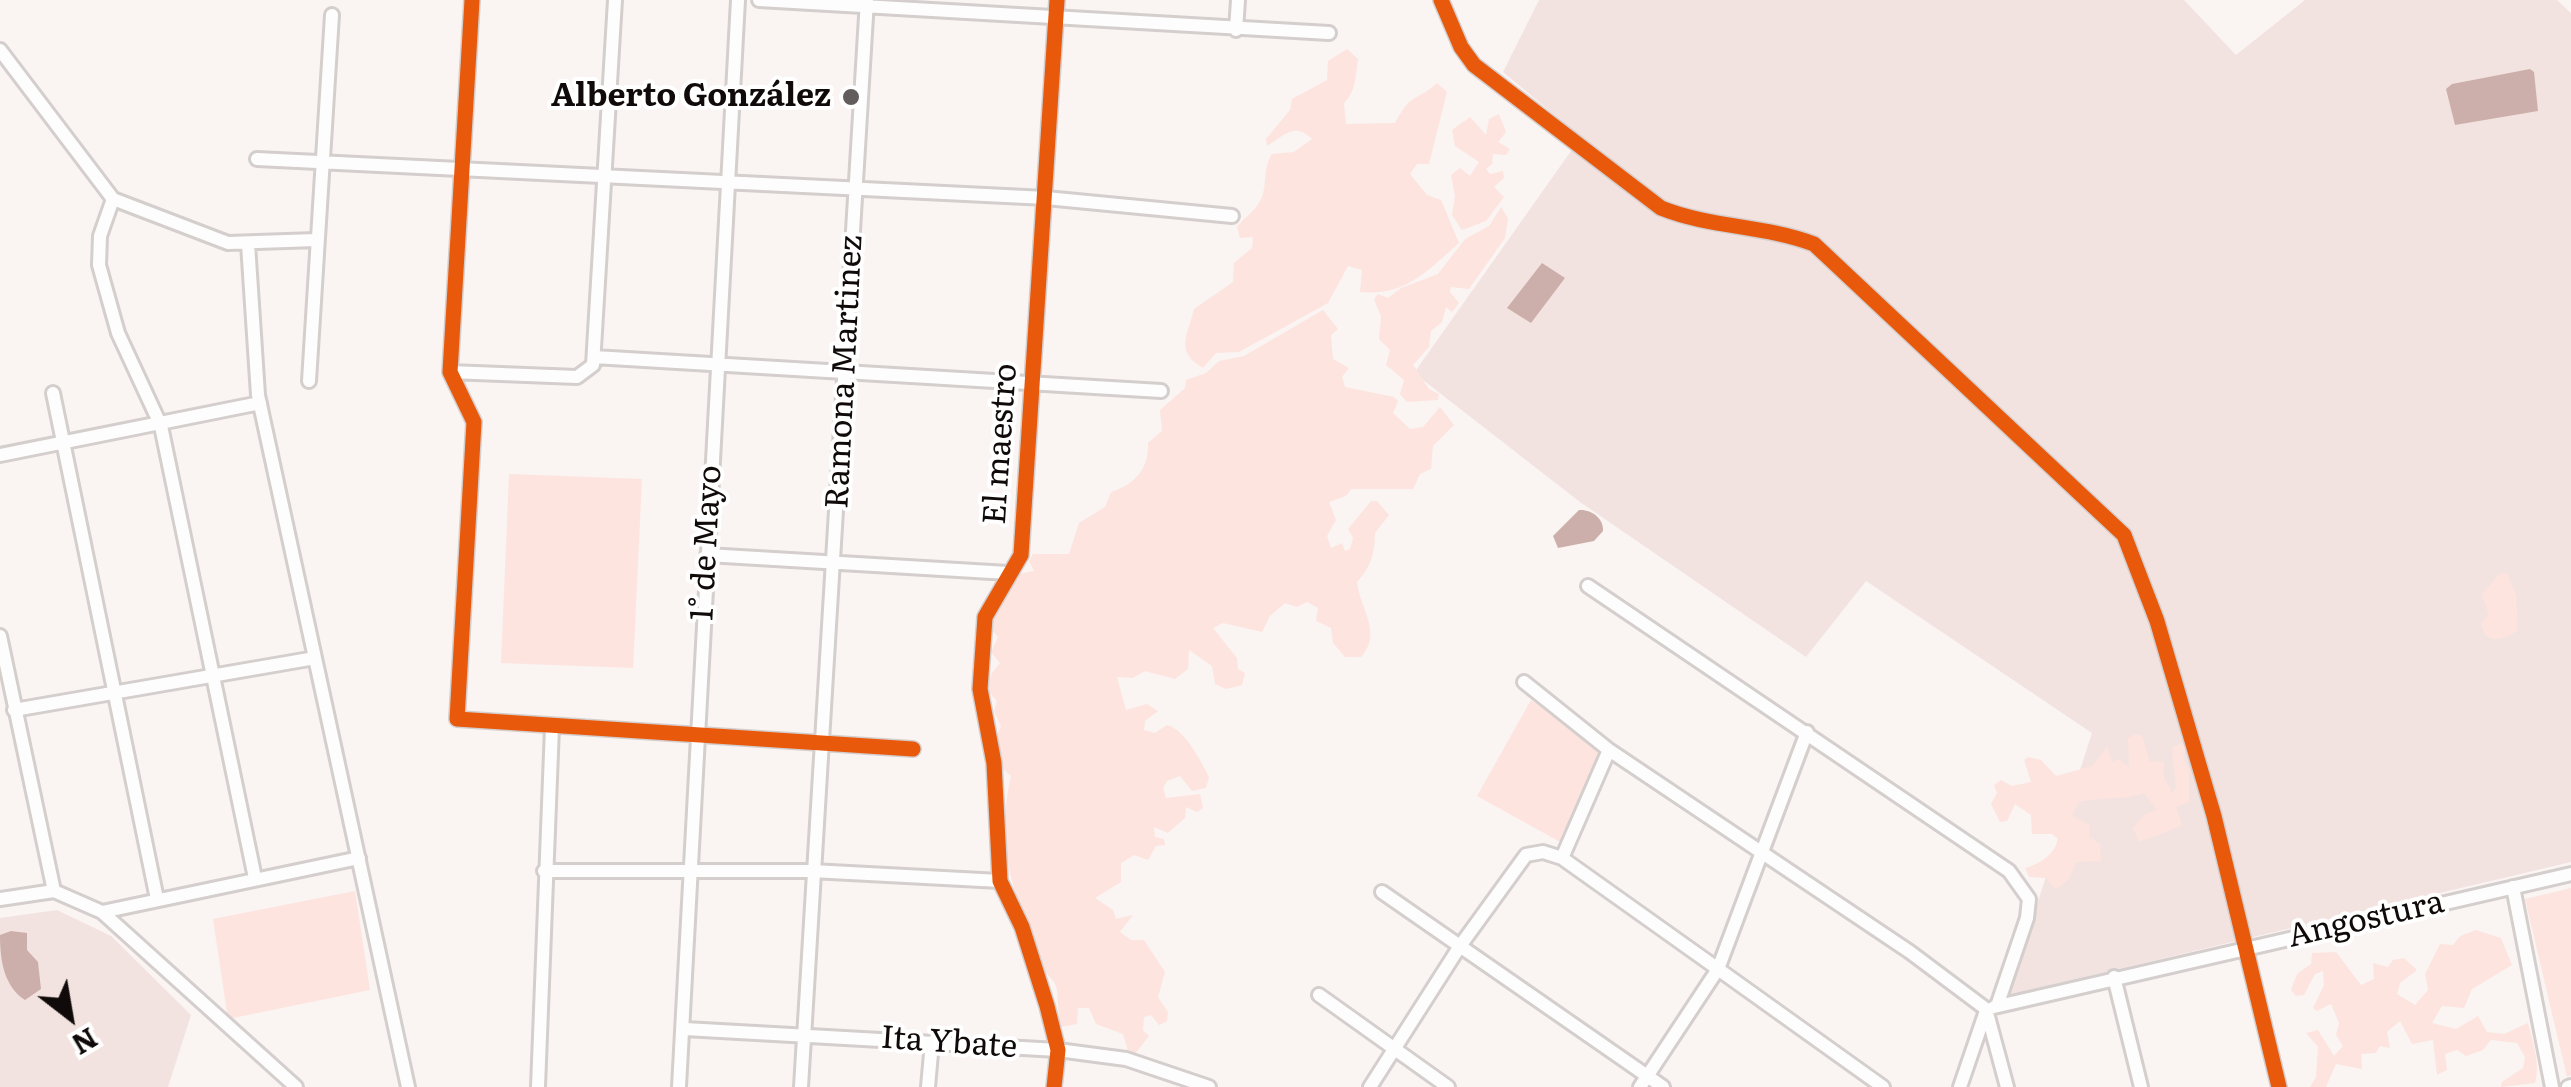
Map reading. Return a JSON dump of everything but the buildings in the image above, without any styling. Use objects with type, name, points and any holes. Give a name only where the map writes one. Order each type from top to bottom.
[{"type":"street","points":[[472,0],[450,372],[474,422],[456,719],[914,749]]},
{"type":"street","points":[[450,372],[576,377],[590,371],[594,357],[615,0]]},
{"type":"street","name":"1° de Mayo","points":[[679,1087],[738,0]]},
{"type":"street","points":[[759,0],[867,3],[1236,30],[1329,33]]},
{"type":"street","name":"El maestro","points":[[1057,0],[1022,554],[986,617],[980,689],[994,762],[1000,881],[1034,962],[1058,1050]]},
{"type":"street","points":[[1236,30],[1238,0]]},
{"type":"street","points":[[1441,0],[1461,47],[1474,65],[1661,208],[1696,222],[1787,234],[1814,244],[2124,535],[2178,692],[2214,816],[2279,1087]]},
{"type":"street","name":"Ramona Martinez","points":[[801,1087],[867,3]]},
{"type":"street","points":[[309,381],[332,15]]},
{"type":"street","points":[[0,50],[113,200],[228,243],[316,240]]},
{"type":"street","points":[[257,159],[1046,198],[1232,216]]},
{"type":"street","points":[[113,200],[100,236],[99,265],[118,333],[162,426],[254,878]]},
{"type":"street","points":[[248,244],[260,403],[408,1087]]},
{"type":"street","points":[[594,357],[1162,391]]},
{"type":"street","points":[[53,393],[157,898]]},
{"type":"street","points":[[0,456],[260,403]]},
{"type":"street","points":[[707,555],[1008,573]]},
{"type":"street","points":[[1588,586],[2008,871],[2024,889],[2027,918],[1960,1087]]},
{"type":"street","points":[[0,636],[54,891]]},
{"type":"street","points":[[14,710],[316,658]]},
{"type":"street","points":[[1524,682],[1609,750],[1992,1008],[2008,1087]]},
{"type":"street","points":[[538,1087],[552,727]]},
{"type":"street","points":[[1644,1082],[1718,970],[1807,732]]},
{"type":"street","points":[[1562,858],[1609,750]]},
{"type":"street","points":[[1370,1087],[1460,946],[1526,855],[1543,852],[1562,858],[1884,1087]]},
{"type":"street","points":[[102,912],[359,858]]},
{"type":"street","points":[[544,870],[812,870],[1000,881]]},
{"type":"street","name":"Angostura","points":[[1992,1008],[2114,976],[2571,874]]},
{"type":"street","points":[[2512,887],[2552,1087]]},
{"type":"street","points":[[0,900],[54,891],[102,912],[296,1087]]},
{"type":"street","points":[[1382,892],[1644,1082],[1664,1087]]},
{"type":"street","points":[[2114,976],[2141,1087]]},
{"type":"street","points":[[1319,994],[1448,1087]]},
{"type":"street","name":"Ita Ybate","points":[[685,1028],[1058,1050],[1126,1060],[1209,1087]]},
{"type":"street","points":[[928,1087],[932,1042]]},
{"type":"street","points":[[1054,1087],[1058,1050]]},
{"type":"shaded area","points":[[1539,0],[2184,0],[2236,55],[2305,0],[2557,0],[2571,13],[2571,862],[2008,995],[2092,733],[1866,581],[1806,657],[1580,502],[1414,373],[1581,137],[1503,72]]},
{"type":"shaded area","points":[[1347,49],[1358,59],[1353,88],[1344,103],[1346,124],[1395,123],[1410,102],[1437,83],[1447,92],[1429,164],[1417,164],[1410,174],[1427,195],[1441,200],[1459,243],[1414,280],[1390,290],[1360,292],[1362,270],[1348,266],[1328,303],[1239,352],[1216,353],[1203,368],[1186,349],[1194,309],[1233,282],[1234,263],[1252,248],[1253,237],[1240,238],[1237,227],[1261,199],[1272,154],[1294,152],[1312,139],[1294,131],[1267,146],[1266,139],[1290,110],[1292,99],[1327,80],[1328,61]]},
{"type":"shaded area","points":[[2530,69],[2534,72],[2538,111],[2455,125],[2446,89],[2452,84]]},
{"type":"shaded area","points":[[1499,114],[1506,132],[1498,142],[1510,149],[1506,155],[1493,154],[1492,164],[1486,169],[1490,174],[1503,171],[1504,178],[1494,187],[1504,197],[1486,221],[1462,230],[1452,215],[1455,196],[1451,175],[1460,168],[1470,176],[1479,162],[1455,146],[1452,130],[1470,117],[1486,135],[1489,119]]},
{"type":"shaded area","points":[[1501,207],[1508,218],[1505,238],[1469,289],[1451,287],[1450,292],[1459,303],[1452,312],[1446,307],[1442,322],[1431,331],[1429,347],[1413,365],[1429,389],[1439,394],[1438,400],[1407,402],[1400,394],[1404,380],[1386,365],[1390,350],[1379,339],[1381,317],[1374,299],[1378,294],[1388,298],[1401,288],[1438,274],[1465,239],[1489,226]]},
{"type":"shaded area","points":[[1542,263],[1565,278],[1531,323],[1507,308]]},
{"type":"shaded area","points":[[1323,310],[1338,329],[1331,335],[1333,359],[1349,368],[1342,377],[1345,387],[1394,397],[1398,401],[1393,413],[1410,429],[1423,427],[1440,407],[1454,425],[1433,446],[1431,469],[1420,474],[1413,489],[1351,489],[1346,496],[1329,502],[1336,520],[1327,536],[1331,548],[1342,543],[1345,551],[1350,549],[1353,538],[1348,529],[1371,501],[1377,501],[1389,515],[1375,533],[1371,559],[1357,582],[1370,630],[1361,657],[1345,657],[1333,643],[1331,628],[1316,621],[1318,608],[1307,602],[1297,607],[1285,603],[1270,616],[1262,632],[1223,623],[1213,628],[1237,658],[1238,669],[1245,673],[1242,685],[1226,689],[1215,684],[1212,666],[1189,650],[1188,669],[1175,679],[1145,671],[1133,678],[1117,677],[1126,710],[1147,704],[1158,711],[1145,721],[1144,730],[1155,733],[1167,725],[1174,728],[1191,746],[1209,777],[1206,788],[1192,791],[1180,776],[1167,781],[1163,788],[1166,798],[1200,794],[1203,808],[1197,812],[1186,807],[1185,818],[1168,833],[1154,827],[1155,837],[1164,839],[1165,845],[1156,846],[1148,860],[1134,855],[1121,863],[1121,882],[1095,898],[1113,910],[1116,919],[1133,915],[1120,932],[1131,940],[1144,940],[1165,972],[1158,997],[1168,1012],[1167,1021],[1159,1025],[1151,1015],[1144,1017],[1143,1030],[1149,1036],[1135,1054],[1128,1051],[1123,1034],[1096,1024],[1089,1008],[1078,1008],[1077,1024],[1061,1027],[1056,986],[1041,965],[1016,894],[1005,829],[1011,776],[1002,768],[1000,750],[994,743],[1001,726],[994,711],[997,701],[988,691],[991,674],[1000,663],[991,652],[998,637],[991,629],[994,614],[1014,575],[1034,571],[1029,561],[1033,554],[1069,554],[1079,523],[1105,507],[1111,492],[1139,474],[1148,443],[1162,431],[1160,410],[1185,388],[1186,380],[1206,373],[1219,361],[1244,356]]},
{"type":"shaded area","points":[[509,474],[642,479],[633,668],[501,663]]},
{"type":"shaded area","points":[[1579,510],[1596,515],[1603,531],[1594,541],[1558,548],[1553,536]]},
{"type":"shaded area","points":[[2507,573],[2516,595],[2518,630],[2494,639],[2485,635],[2481,623],[2489,615],[2482,594],[2499,574]]},
{"type":"shaded area","points":[[1531,700],[1605,750],[1562,843],[1477,796]]},
{"type":"shaded area","points":[[2136,734],[2143,737],[2149,761],[2164,762],[2163,775],[2172,793],[2176,787],[2172,748],[2182,743],[2186,747],[2183,758],[2189,770],[2189,802],[2176,807],[2182,825],[2139,842],[2133,828],[2145,814],[2157,810],[2144,793],[2079,802],[2072,815],[2090,826],[2089,837],[2100,844],[2101,861],[2076,862],[2069,879],[2056,890],[2046,878],[2029,877],[2025,868],[2046,858],[2058,839],[2052,834],[2032,834],[2031,815],[2015,804],[2007,821],[2000,822],[1991,804],[1997,793],[1994,785],[2001,780],[2012,786],[2031,782],[2024,760],[2028,757],[2041,760],[2056,776],[2092,766],[2107,747],[2112,762],[2118,759],[2129,767],[2128,738]]},
{"type":"shaded area","points":[[2571,888],[2571,1075],[2567,1077],[2525,899]]},
{"type":"shaded area","points":[[355,891],[370,990],[228,1019],[213,919]]},
{"type":"shaded area","points":[[57,910],[111,936],[191,1015],[168,1087],[0,1087],[0,918]]},
{"type":"shaded area","points":[[2476,930],[2501,938],[2512,965],[2472,989],[2464,1008],[2442,1006],[2432,1023],[2456,1029],[2478,1016],[2487,1032],[2504,1034],[2528,1023],[2536,1061],[2535,1083],[2501,1087],[2502,1082],[2523,1068],[2525,1057],[2517,1043],[2491,1040],[2483,1050],[2466,1056],[2457,1050],[2445,1054],[2447,1070],[2437,1075],[2433,1040],[2412,1044],[2400,1021],[2387,1032],[2390,1048],[2380,1046],[2376,1053],[2361,1054],[2362,1069],[2336,1064],[2326,1087],[2310,1087],[2316,1077],[2318,1047],[2306,1033],[2318,1030],[2334,1056],[2343,1046],[2336,1035],[2339,1023],[2331,1004],[2317,1011],[2313,1008],[2324,985],[2323,971],[2315,974],[2304,995],[2296,996],[2291,990],[2297,974],[2311,964],[2312,953],[2336,952],[2361,985],[2374,979],[2373,963],[2388,967],[2393,960],[2404,958],[2417,970],[2400,983],[2397,994],[2415,1005],[2428,990],[2425,974],[2440,944],[2453,945],[2460,936]]},
{"type":"shaded area","points":[[11,931],[27,933],[27,950],[38,962],[41,989],[25,1000],[7,979],[2,962],[0,935]]},
{"type":"cycle path","points":[[472,0],[450,372],[474,422],[457,719],[913,749]]},
{"type":"cycle path","points":[[1054,1087],[1058,1050],[1047,1006],[1022,927],[1000,881],[994,763],[980,689],[985,617],[1021,555],[1057,0]]},
{"type":"cycle path","points":[[1441,0],[1461,47],[1474,65],[1661,208],[1814,244],[2124,535],[2157,621],[2214,816],[2279,1087]]},
{"type":"place","name":"Alberto González","points":[[851,97]]}]
